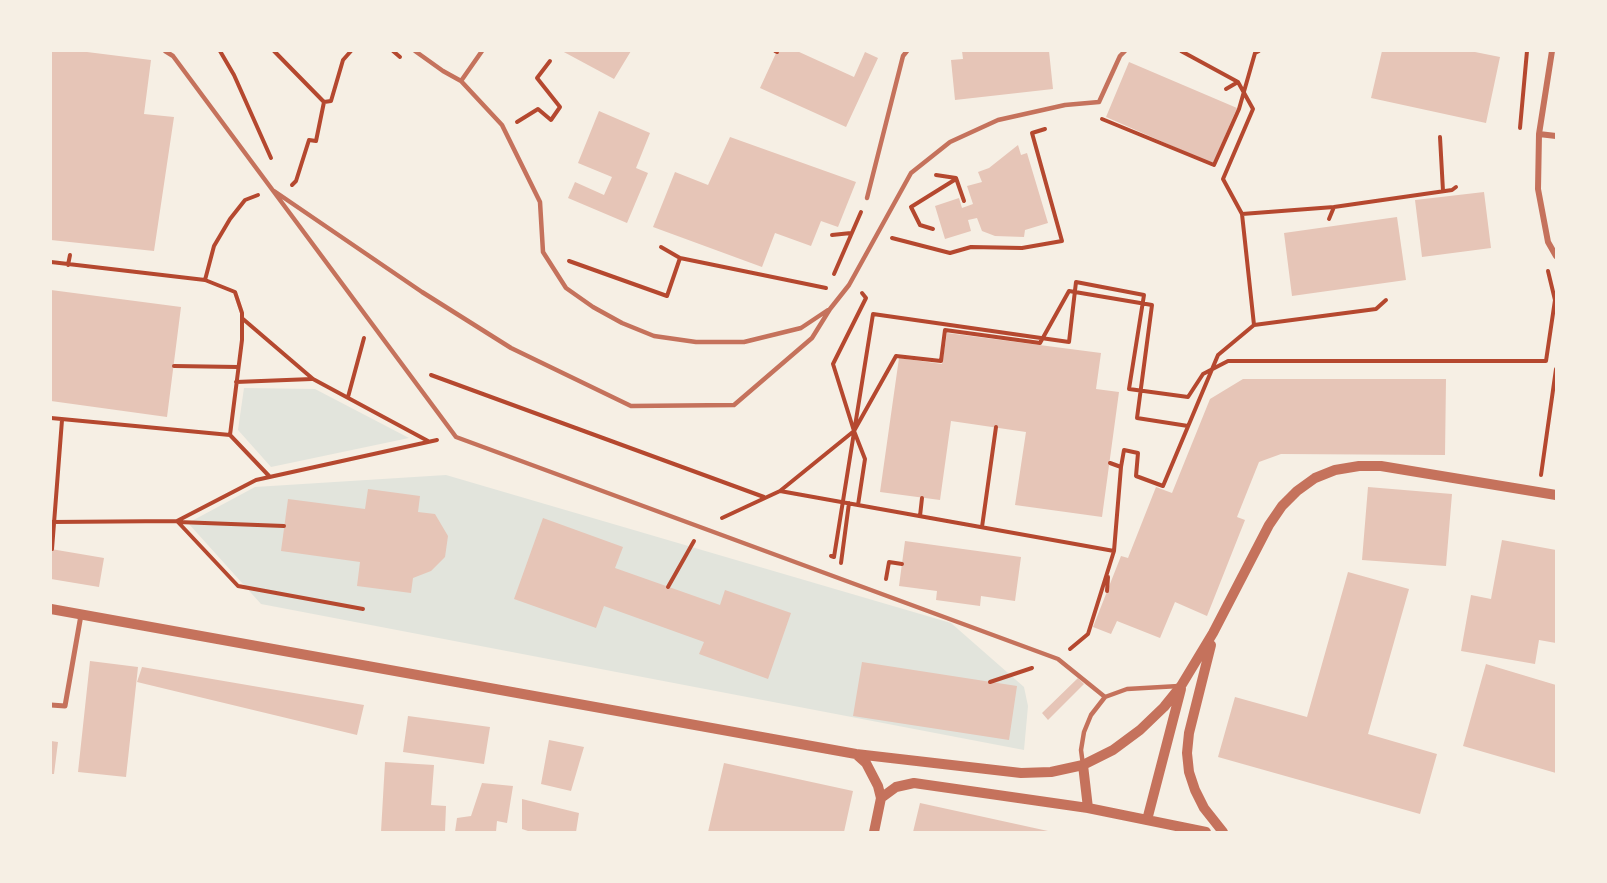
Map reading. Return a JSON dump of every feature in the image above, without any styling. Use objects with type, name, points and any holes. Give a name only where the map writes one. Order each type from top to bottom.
[{"type":"street","points":[[1552,51],[1539,134],[1538,189],[1548,242],[1556,256]]},
{"type":"street","points":[[1539,134],[1556,136]]},
{"type":"street","points":[[51,609],[856,754],[1021,773],[1051,772],[1083,765],[1113,750],[1140,730],[1181,686],[1214,633],[1269,525],[1297,490],[1315,478],[1335,470],[1359,466],[1381,466],[1556,495]]},
{"type":"street","points":[[51,705],[65,706],[81,614]]},
{"type":"street","points":[[1214,633],[1189,733],[1187,753],[1189,772],[1195,790],[1204,808],[1224,832]]},
{"type":"street","points":[[1147,820],[1181,686]]},
{"type":"street","points":[[856,754],[873,773],[881,798],[874,832]]},
{"type":"street","points":[[1083,765],[1089,808]]},
{"type":"street","points":[[881,798],[896,786],[914,783],[1089,808],[1206,832]]},
{"type":"lane","points":[[165,51],[173,57],[456,437],[1058,659],[1105,697]]},
{"type":"lane","points":[[415,51],[461,81],[505,129],[540,202],[543,252],[566,288],[622,323],[654,336],[696,342],[744,342],[801,328],[830,309]]},
{"type":"lane","points":[[461,81],[482,51]]},
{"type":"lane","points":[[867,198],[903,56],[907,51]]},
{"type":"lane","points":[[271,189],[422,292],[511,348],[631,406],[734,405],[812,338],[830,309],[849,285],[911,173],[950,142],[998,120],[1065,105],[1099,102],[1120,56],[1125,51]]},
{"type":"lane","points":[[1083,765],[1084,732],[1091,715],[1105,697],[1127,689],[1181,686]]},
{"type":"path","points":[[219,51],[239,86],[273,161]]},
{"type":"path","points":[[274,51],[324,102]]},
{"type":"path","points":[[324,102],[331,101],[343,60],[351,51]]},
{"type":"path","points":[[393,51],[404,61]]},
{"type":"path","points":[[1181,51],[1238,82],[1253,109],[1223,179],[1242,214],[1254,325]]},
{"type":"path","points":[[1096,118],[1104,119],[1214,165],[1239,109],[1255,53],[1259,51]]},
{"type":"path","points":[[1519,137],[1527,51]]},
{"type":"path","points":[[505,129],[538,109],[551,120],[560,107],[537,78],[550,61]]},
{"type":"path","points":[[1226,89],[1238,82]]},
{"type":"path","points":[[285,178],[291,187],[296,181],[309,140],[316,141],[324,102]]},
{"type":"path","points":[[887,237],[950,253],[970,247],[1022,248],[1062,240],[1032,133],[1051,127]]},
{"type":"path","points":[[1440,137],[1443,191]]},
{"type":"path","points":[[911,173],[956,179]]},
{"type":"path","points":[[956,179],[964,201]]},
{"type":"path","points":[[911,208],[956,179]]},
{"type":"path","points":[[1242,214],[1335,207],[1452,190],[1456,187]]},
{"type":"path","points":[[205,280],[214,246],[230,219],[245,200],[271,189]]},
{"type":"path","points":[[901,191],[920,225],[933,229]]},
{"type":"path","points":[[832,277],[867,198]]},
{"type":"path","points":[[1329,219],[1335,207]]},
{"type":"path","points":[[832,235],[851,234]]},
{"type":"path","points":[[661,247],[680,258],[828,288]]},
{"type":"path","points":[[543,252],[667,296],[680,258]]},
{"type":"path","points":[[68,265],[70,255]]},
{"type":"path","points":[[51,262],[205,280],[235,292],[242,318],[230,435]]},
{"type":"path","points":[[822,553],[834,557],[873,315],[1069,342],[1076,282],[1144,295],[1129,389],[1188,397],[1203,374],[1228,361],[1546,361],[1555,300],[1547,265]]},
{"type":"path","points":[[731,522],[720,519],[780,491],[854,431],[896,356],[940,361],[945,330],[1040,343],[1069,291],[1152,305],[1137,417],[1188,426]]},
{"type":"path","points":[[858,505],[865,459],[833,364],[866,298]]},
{"type":"path","points":[[990,682],[1058,659],[1088,634],[1114,550],[1124,450],[1138,453],[1136,476],[1163,486],[1218,355],[1254,325],[1376,309],[1386,300]]},
{"type":"path","points":[[242,318],[313,379],[429,441]]},
{"type":"path","points":[[348,397],[368,320]]},
{"type":"path","points":[[174,366],[238,367]]},
{"type":"path","points":[[1539,492],[1556,369]]},
{"type":"path","points":[[430,381],[423,373],[765,498]]},
{"type":"path","points":[[236,382],[313,379]]},
{"type":"path","points":[[51,418],[230,435],[270,477]]},
{"type":"path","points":[[52,549],[52,523],[62,420]]},
{"type":"path","points":[[982,527],[996,427]]},
{"type":"path","points":[[177,521],[256,480],[456,437]]},
{"type":"path","points":[[1110,463],[1121,467]]},
{"type":"path","points":[[780,491],[1114,550]]},
{"type":"path","points":[[920,516],[922,498]]},
{"type":"path","points":[[839,578],[849,503]]},
{"type":"path","points":[[52,523],[177,521],[284,526]]},
{"type":"path","points":[[177,521],[238,586],[363,609]]},
{"type":"path","points":[[668,587],[702,528]]},
{"type":"path","points":[[883,594],[889,562],[902,564]]},
{"type":"path","points":[[1107,591],[1108,570]]},
{"type":"shaded area","points":[[244,388],[315,389],[409,438],[271,467],[238,430]]},
{"type":"shaded area","points":[[446,475],[951,623],[1024,687],[1028,706],[1024,750],[261,604],[188,523],[255,487]]},
{"type":"building","points":[[51,51],[79,51],[151,60],[144,114],[174,117],[154,251],[51,240]]},
{"type":"building","points":[[562,51],[631,51],[614,79]]},
{"type":"building","points":[[777,51],[797,51],[854,77],[865,52],[878,58],[846,127],[760,88]]},
{"type":"building","points":[[962,51],[1049,51],[1053,89],[955,100],[951,60],[963,59]]},
{"type":"building","points":[[1382,51],[1470,51],[1500,57],[1486,123],[1371,98]]},
{"type":"building","points":[[1129,62],[1237,108],[1213,164],[1106,117]]},
{"type":"building","points":[[599,111],[650,133],[636,168],[648,173],[627,223],[568,198],[575,182],[604,195],[612,177],[578,163]]},
{"type":"building","points":[[730,137],[856,182],[838,227],[821,221],[811,246],[775,233],[762,267],[653,227],[675,172],[708,185]]},
{"type":"building","points":[[1018,145],[1021,155],[1027,153],[1048,223],[1025,230],[1024,237],[995,236],[982,231],[977,218],[968,220],[971,231],[945,239],[935,206],[959,198],[962,208],[973,204],[967,186],[982,182],[978,172],[989,168]]},
{"type":"building","points":[[1484,192],[1491,248],[1422,257],[1415,200]]},
{"type":"building","points":[[1397,217],[1406,280],[1292,296],[1284,233]]},
{"type":"building","points":[[51,290],[181,307],[167,417],[51,401]]},
{"type":"building","points":[[947,333],[1101,353],[1096,389],[1119,392],[1102,517],[1015,505],[1026,432],[951,421],[940,500],[880,492],[899,358],[942,364]]},
{"type":"building","points":[[1243,379],[1446,379],[1445,455],[1281,454],[1259,462],[1237,517],[1245,520],[1207,616],[1175,602],[1160,638],[1117,621],[1111,634],[1093,627],[1121,556],[1128,558],[1156,487],[1172,493],[1210,399]]},
{"type":"building","points":[[1368,487],[1452,494],[1446,566],[1362,560]]},
{"type":"building","points":[[368,489],[420,496],[418,512],[435,514],[448,536],[445,557],[431,571],[413,578],[411,593],[357,586],[360,562],[281,551],[288,499],[365,509]]},
{"type":"building","points":[[543,518],[623,547],[615,568],[720,605],[725,590],[791,613],[768,679],[699,654],[704,642],[604,606],[596,628],[514,599]]},
{"type":"building","points":[[1502,540],[1556,550],[1556,643],[1539,640],[1535,664],[1461,651],[1471,595],[1491,599]]},
{"type":"building","points":[[905,541],[1021,557],[1015,601],[981,596],[980,606],[936,600],[937,591],[899,586]]},
{"type":"building","points":[[51,549],[104,558],[99,587],[51,579]]},
{"type":"building","points":[[1348,572],[1409,589],[1368,734],[1437,754],[1420,814],[1218,757],[1235,697],[1307,717]]},
{"type":"building","points":[[90,661],[138,667],[126,777],[78,772]]},
{"type":"building","points":[[862,662],[1017,686],[1009,740],[853,716]]},
{"type":"building","points":[[1486,664],[1556,685],[1556,773],[1463,746]]},
{"type":"building","points":[[142,667],[364,705],[357,735],[137,682]]},
{"type":"building","points":[[1078,678],[1084,684],[1048,720],[1042,713]]},
{"type":"building","points":[[408,716],[490,727],[484,764],[403,752]]},
{"type":"building","points":[[549,740],[584,747],[571,791],[541,784]]},
{"type":"building","points":[[51,741],[58,742],[54,774],[51,774]]},
{"type":"building","points":[[385,762],[434,765],[431,805],[446,806],[445,832],[381,832]]},
{"type":"building","points":[[724,763],[853,791],[844,832],[708,832]]},
{"type":"building","points":[[482,783],[513,786],[507,823],[497,821],[496,832],[455,832],[457,818],[471,816]]},
{"type":"building","points":[[522,799],[579,813],[576,832],[531,832],[522,829]]},
{"type":"building","points":[[920,803],[1048,831],[913,832]]}]
